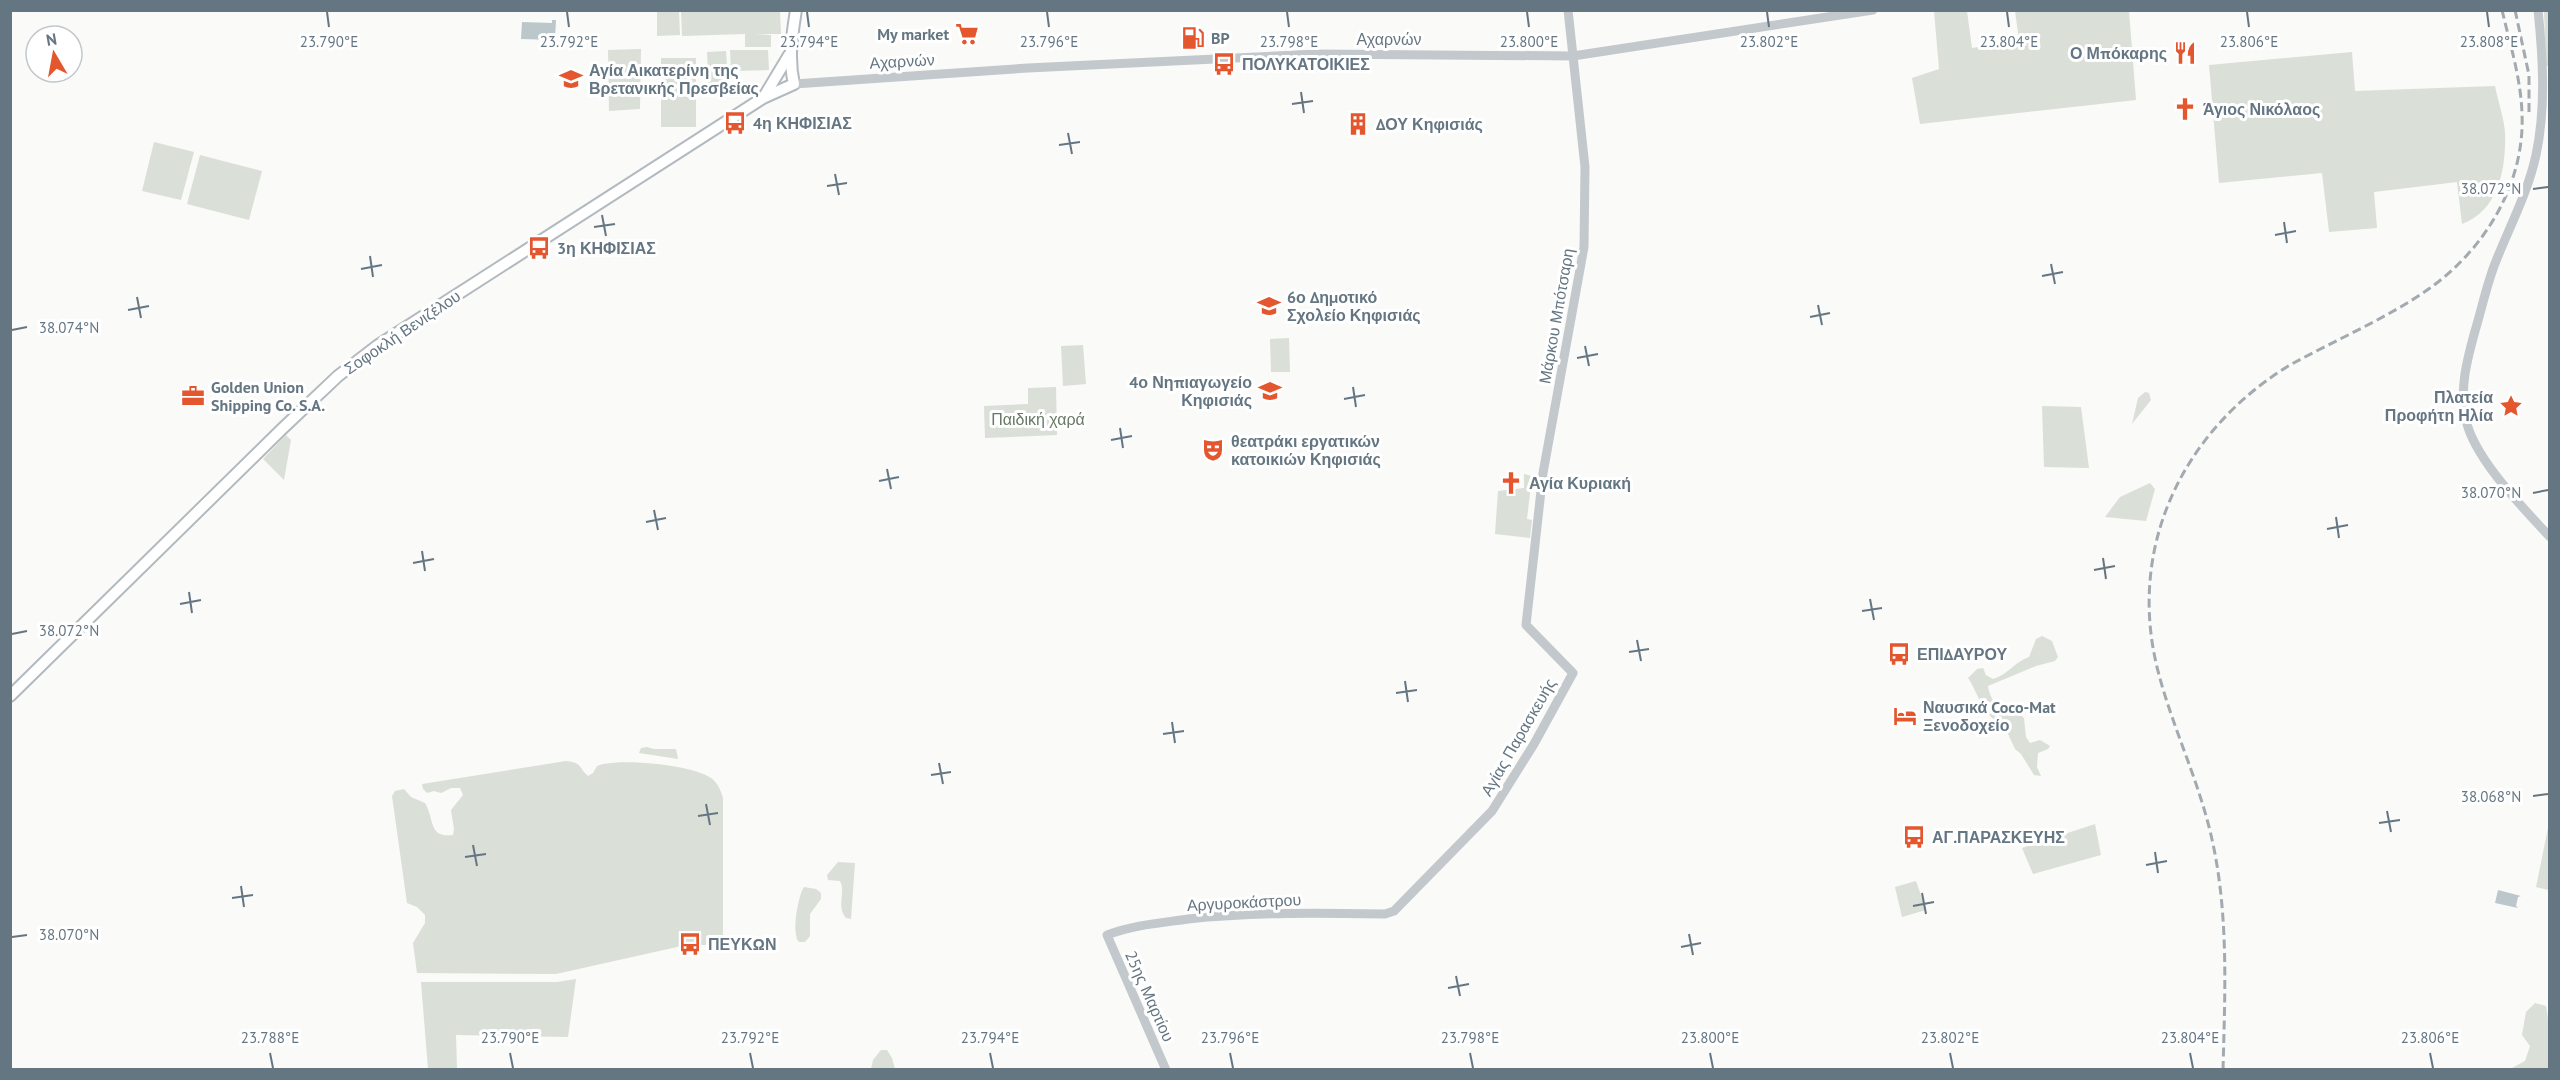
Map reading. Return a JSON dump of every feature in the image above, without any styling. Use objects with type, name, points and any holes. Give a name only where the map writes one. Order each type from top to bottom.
[{"type":"main road","points":[[794,84],[790,53],[796,10]]},
{"type":"main road","points":[[763,98],[790,53]]},
{"type":"main road","name":"Σοφοκλή Βενιζέλου","points":[[10,696],[349,366],[387,339],[763,98],[794,84]]},
{"type":"street","name":"Μάρκου Μπότσαρη","points":[[1568,10],[1586,167],[1584,247],[1543,473],[1526,625],[1573,673]]},
{"type":"street","name":"Αχαρνών","points":[[794,84],[810,81],[1316,54],[1573,56],[1873,10]]},
{"type":"street","points":[[2538,10],[2542,120],[2536,156],[2527,187],[2496,262],[2467,359],[2463,400],[2466,421],[2473,441],[2522,507],[2550,537]]},
{"type":"street","name":"Αγίας Παρασκευής","points":[[1385,914],[1394,911],[1492,812],[1534,744],[1573,673]]},
{"type":"street","name":"Αργυροκάστρου","points":[[1107,935],[1144,924],[1253,913],[1385,914]]},
{"type":"street","name":"25ης Μαρτίου","points":[[1107,935],[1166,1070]]},
{"type":"green space","points":[[657,11],[679,11],[680,35],[657,36]]},
{"type":"green space","points":[[681,11],[780,11],[781,34],[754,34],[771,35],[771,47],[745,47],[745,34],[682,36]]},
{"type":"green space","points":[[1934,11],[1967,11],[1972,48],[2019,40],[2015,11],[2129,11],[2136,100],[1920,124],[1912,78],[1939,69]]},
{"type":"green space","points":[[2544,11],[2549,11],[2549,66],[2546,66]]},
{"type":"green space","points":[[641,49],[640,109],[609,111],[608,50]]},
{"type":"green space","points":[[730,50],[768,50],[769,70],[731,71]]},
{"type":"green space","points":[[726,51],[729,94],[709,94],[707,52]]},
{"type":"green space","points":[[2352,52],[2355,91],[2495,86],[2504,127],[2505,147],[2502,174],[2492,199],[2475,218],[2462,224],[2457,182],[2374,192],[2377,228],[2329,232],[2322,173],[2219,183],[2209,65]]},
{"type":"green space","points":[[661,58],[696,58],[696,127],[661,127]]},
{"type":"green space","points":[[154,142],[194,152],[181,200],[142,191]]},
{"type":"green space","points":[[200,155],[262,171],[249,220],[187,204]]},
{"type":"green space","points":[[1289,338],[1290,372],[1271,372],[1270,339]]},
{"type":"green space","points":[[1083,345],[1086,384],[1063,386],[1061,346]]},
{"type":"green space","name":"Παιδική χαρά","points":[[1056,387],[1057,435],[985,438],[984,406],[1028,404],[1028,388]]},
{"type":"green space","points":[[2145,392],[2149,393],[2151,400],[2132,424],[2138,398]]},
{"type":"green space","points":[[2042,406],[2081,407],[2089,468],[2044,467]]},
{"type":"green space","points":[[286,435],[291,440],[284,480],[263,459]]},
{"type":"green space","points":[[1524,474],[1532,476],[1527,519],[1532,520],[1530,538],[1495,534],[1498,491],[1524,488]]},
{"type":"green space","points":[[2150,483],[2155,489],[2146,521],[2105,517],[2120,497]]},
{"type":"green space","points":[[2042,636],[2052,641],[2058,657],[2055,661],[2036,666],[1988,686],[1992,699],[2001,710],[2008,716],[2019,714],[2024,718],[2026,737],[2030,743],[2040,740],[2050,746],[2038,753],[2037,767],[2041,776],[2034,775],[2021,754],[2015,749],[2003,723],[1986,711],[1968,678],[1977,669],[1983,668],[1986,675],[1993,679],[2003,675],[2029,657],[2036,639]]},
{"type":"green space","points":[[641,748],[676,749],[678,759],[639,753]]},
{"type":"green space","points":[[566,761],[578,764],[588,776],[597,766],[607,763],[637,762],[689,769],[702,773],[716,782],[723,798],[723,945],[686,945],[556,974],[417,973],[413,943],[425,923],[425,915],[417,907],[407,903],[392,796],[395,791],[404,789],[411,797],[425,803],[436,831],[439,834],[453,835],[451,810],[463,795],[460,788],[451,788],[441,793],[434,791],[427,793],[422,784]]},
{"type":"green space","points":[[2549,823],[2549,890],[2536,887]]},
{"type":"green space","points":[[2095,824],[2101,855],[2033,874],[2022,848]]},
{"type":"green space","points":[[838,862],[855,863],[851,919],[846,918],[843,913],[840,881],[828,880],[827,875]]},
{"type":"green space","points":[[1916,881],[1926,910],[1902,917],[1895,887]]},
{"type":"green space","points":[[804,887],[816,889],[821,893],[821,899],[810,914],[810,936],[805,942],[799,942],[796,915]]},
{"type":"green space","points":[[576,979],[568,1037],[456,1035],[457,1069],[428,1069],[421,982],[557,982]]},
{"type":"green space","points":[[2535,1003],[2546,1006],[2549,1069],[2510,1069],[2525,1061],[2530,1046],[2522,1035],[2526,1012]]},
{"type":"green space","points":[[881,1050],[887,1050],[895,1069],[871,1069],[873,1060]]},
{"type":"shaded area","points":[[552,20],[556,20],[555,40],[521,39],[522,22],[552,23]]},
{"type":"shaded area","points":[[2498,890],[2521,896],[2518,897],[2516,906],[2518,908],[2495,903]]},
{"type":"railway","points":[[2223,1070],[2224,952],[2221,893],[2206,814],[2158,671],[2150,625],[2150,580],[2157,537],[2172,496],[2193,458],[2220,423],[2252,392],[2290,365],[2414,299],[2450,272],[2484,234],[2509,189],[2517,165],[2521,140],[2520,88],[2502,10]]},
{"type":"railway","points":[[2515,10],[2529,75],[2529,115]]},
{"type":"place","name":"My market","points":[[967,34]]},
{"type":"place","name":"BP","points":[[1193,38]]},
{"type":"place","name":"Ο Μπόκαρης","points":[[2185,53]]},
{"type":"place","name":"ΠΟΛΥΚΑΤΟΙΚΙΕΣ","points":[[1224,64]]},
{"type":"place","name":"Αγία Αικατερίνη της Βρετανικής Πρεσβείας","points":[[571,79]]},
{"type":"place","name":"Άγιος Νικόλαος","points":[[2185,109]]},
{"type":"place","name":"4η ΚΗΦΙΣΙΑΣ","points":[[735,123]]},
{"type":"place","name":"ΔΟΥ Κηφισιάς","points":[[1358,124]]},
{"type":"place","name":"3η ΚΗΦΙΣΙΑΣ","points":[[539,248]]},
{"type":"place","name":"6ο Δημοτικό Σχολείο Κηφισιάς","points":[[1269,306]]},
{"type":"place","name":"4ο Νηπιαγωγείο Κηφισιάς","points":[[1270,391]]},
{"type":"place","name":"Golden Union Shipping Co. S.A.","points":[[193,396]]},
{"type":"place","name":"Πλατεία Προφήτη Ηλία","points":[[2511,406]]},
{"type":"place","name":"θεατράκι εργατικών κατοικιών Κηφισιάς","points":[[1213,450]]},
{"type":"place","name":"Αγία Κυριακή","points":[[1511,483]]},
{"type":"place","name":"ΕΠΙΔΑΥΡΟΥ","points":[[1899,654]]},
{"type":"place","name":"Ναυσικά Coco-Mat Ξενοδοχείο","points":[[1905,716]]},
{"type":"place","name":"ΑΓ.ΠΑΡΑΣΚΕΥΗΣ","points":[[1914,837]]},
{"type":"place","name":"ΠΕΥΚΩΝ","points":[[690,944]]}]
